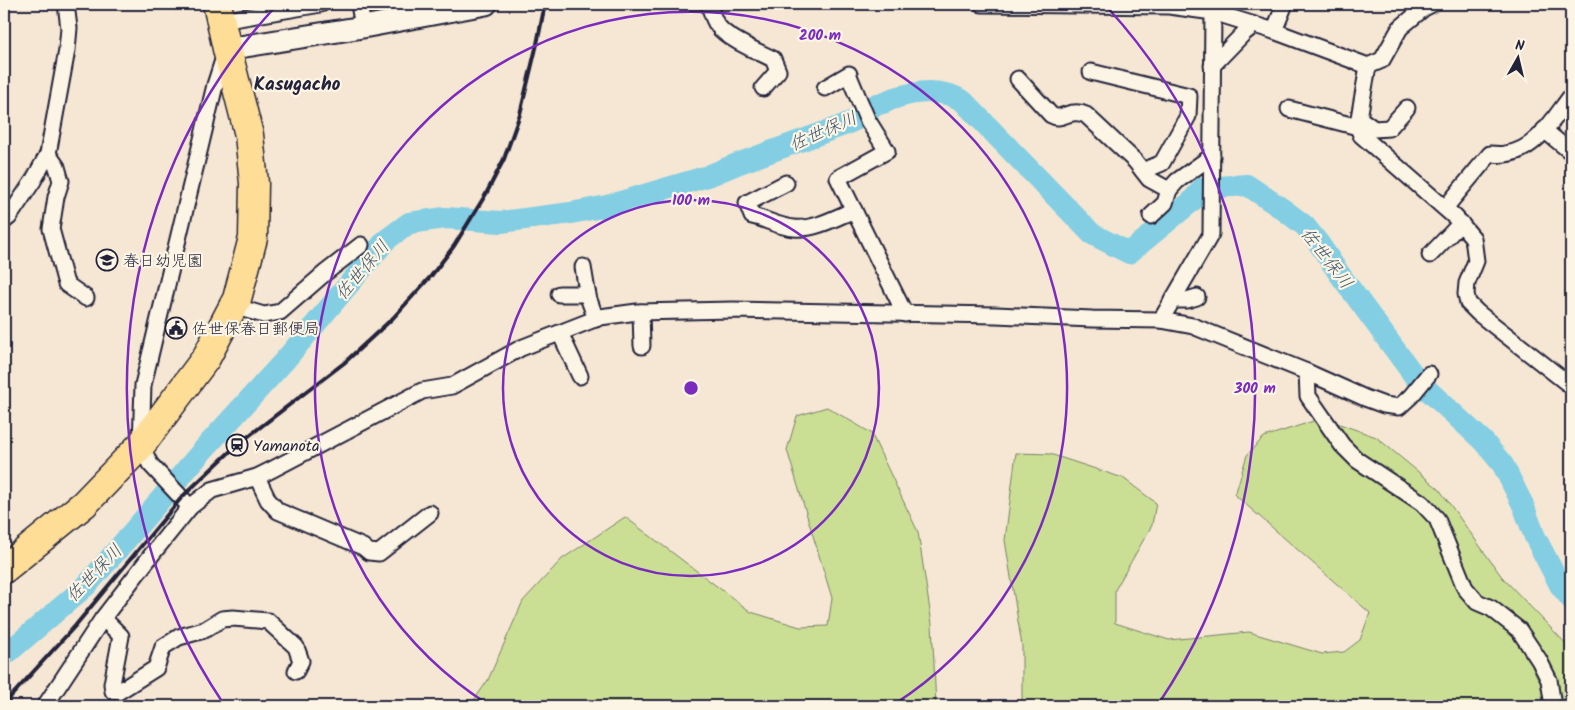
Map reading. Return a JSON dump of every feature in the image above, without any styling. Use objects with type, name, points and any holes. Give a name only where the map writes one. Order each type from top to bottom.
[{"type":"highway","points":[[4,569],[146,454],[206,358],[237,299],[253,238],[254,183],[249,135],[219,12]]},
{"type":"street","points":[[4,221],[14,210],[48,154],[67,50],[69,28],[66,4]]},
{"type":"street","points":[[219,12],[321,4]]},
{"type":"street","points":[[359,4],[363,27]]},
{"type":"street","points":[[190,507],[146,454],[143,385],[215,85],[227,49],[363,27],[481,4]]},
{"type":"street","points":[[709,4],[718,26],[723,31],[773,59],[778,71],[763,88]]},
{"type":"street","points":[[982,4],[1169,6],[1213,12],[1274,31],[1368,66],[1382,60],[1400,28],[1424,8],[1432,4]]},
{"type":"street","points":[[1274,31],[1285,4]]},
{"type":"street","points":[[1161,320],[1211,234],[1213,12]]},
{"type":"street","points":[[1212,66],[1244,33],[1254,26]]},
{"type":"street","points":[[1368,66],[1359,123],[1361,135],[1445,208],[1473,238],[1476,261],[1466,284],[1468,303],[1478,313],[1571,386]]},
{"type":"street","points":[[1091,72],[1188,96],[1188,116],[1162,163],[1143,171]]},
{"type":"street","points":[[825,88],[849,75],[867,119],[887,151],[838,178],[905,314]]},
{"type":"street","points":[[1018,79],[1056,118],[1079,112],[1086,115],[1135,161],[1149,179],[1169,190]]},
{"type":"street","points":[[1445,208],[1490,154],[1505,154],[1519,151],[1535,141],[1571,96]]},
{"type":"street","points":[[1288,108],[1359,123],[1374,129],[1389,128],[1407,108]]},
{"type":"street","points":[[1544,130],[1571,152]]},
{"type":"street","points":[[48,154],[57,167],[61,181],[56,196],[51,229],[66,284],[86,298]]},
{"type":"street","points":[[1151,216],[1165,203],[1169,190],[1177,181],[1212,156]]},
{"type":"street","points":[[786,183],[747,203],[752,216],[778,225],[794,228],[810,227],[854,210]]},
{"type":"street","points":[[1430,255],[1461,223]]},
{"type":"street","points":[[233,306],[264,316],[280,312],[325,273],[361,246]]},
{"type":"street","points":[[583,267],[588,294],[596,319]]},
{"type":"street","points":[[559,294],[588,294]]},
{"type":"street","points":[[1172,300],[1187,300],[1197,297]]},
{"type":"street","points":[[45,706],[103,618],[153,553],[190,507],[212,490],[256,477],[422,391],[452,386],[521,348],[596,319],[641,312],[733,310],[1161,320],[1193,326],[1384,405],[1399,407],[1429,374]]},
{"type":"street","points":[[641,312],[642,346]]},
{"type":"street","points":[[560,333],[581,370]]},
{"type":"street","points":[[1307,372],[1308,396],[1342,445],[1357,460],[1422,504],[1436,518],[1465,588],[1477,602],[1490,608],[1519,630],[1539,660],[1549,680],[1553,706]]},
{"type":"street","points":[[256,477],[268,500],[278,510],[363,547],[369,552],[379,553],[423,513]]},
{"type":"street","points":[[103,618],[121,636],[112,684],[113,691],[118,692],[156,668],[163,647],[180,637],[204,630],[222,619],[268,620],[296,647],[301,660],[296,671]]},
{"type":"green space","points":[[827,407],[871,433],[918,532],[932,624],[936,706],[470,706],[488,680],[523,601],[562,559],[625,517],[751,612],[800,627],[828,626],[832,598],[787,450],[797,416]]},
{"type":"green space","points":[[1323,418],[1376,437],[1439,489],[1502,577],[1570,648],[1571,706],[1022,706],[1022,646],[1005,540],[1016,453],[1050,454],[1123,478],[1156,503],[1152,525],[1115,590],[1115,623],[1169,640],[1249,632],[1322,654],[1344,652],[1360,640],[1370,613],[1235,495],[1247,455],[1264,437]]},
{"type":"waterway","name":"佐世保川","points":[[4,656],[87,585],[204,449],[286,359],[386,240],[409,223],[445,218],[501,222],[571,213],[607,206],[708,176],[844,125],[855,120],[877,104],[910,94],[928,92],[946,94],[963,101],[1092,234],[1129,253],[1191,202],[1203,188],[1247,185],[1305,226],[1418,381],[1483,441],[1503,465],[1523,505],[1535,537],[1560,585],[1571,599]]},
{"type":"railway","points":[[4,704],[75,626],[182,497],[237,445],[344,363],[393,318],[431,276],[454,246],[486,194],[504,159],[520,114],[545,4]]},
{"type":"place","name":"春日幼児園","points":[[107,260]]},
{"type":"place","name":"佐世保春日郵便局","points":[[176,328]]},
{"type":"place","name":"Yamanota","points":[[237,445]]},
{"type":"district","name":"Kasugacho","points":[[297,83]]}]
